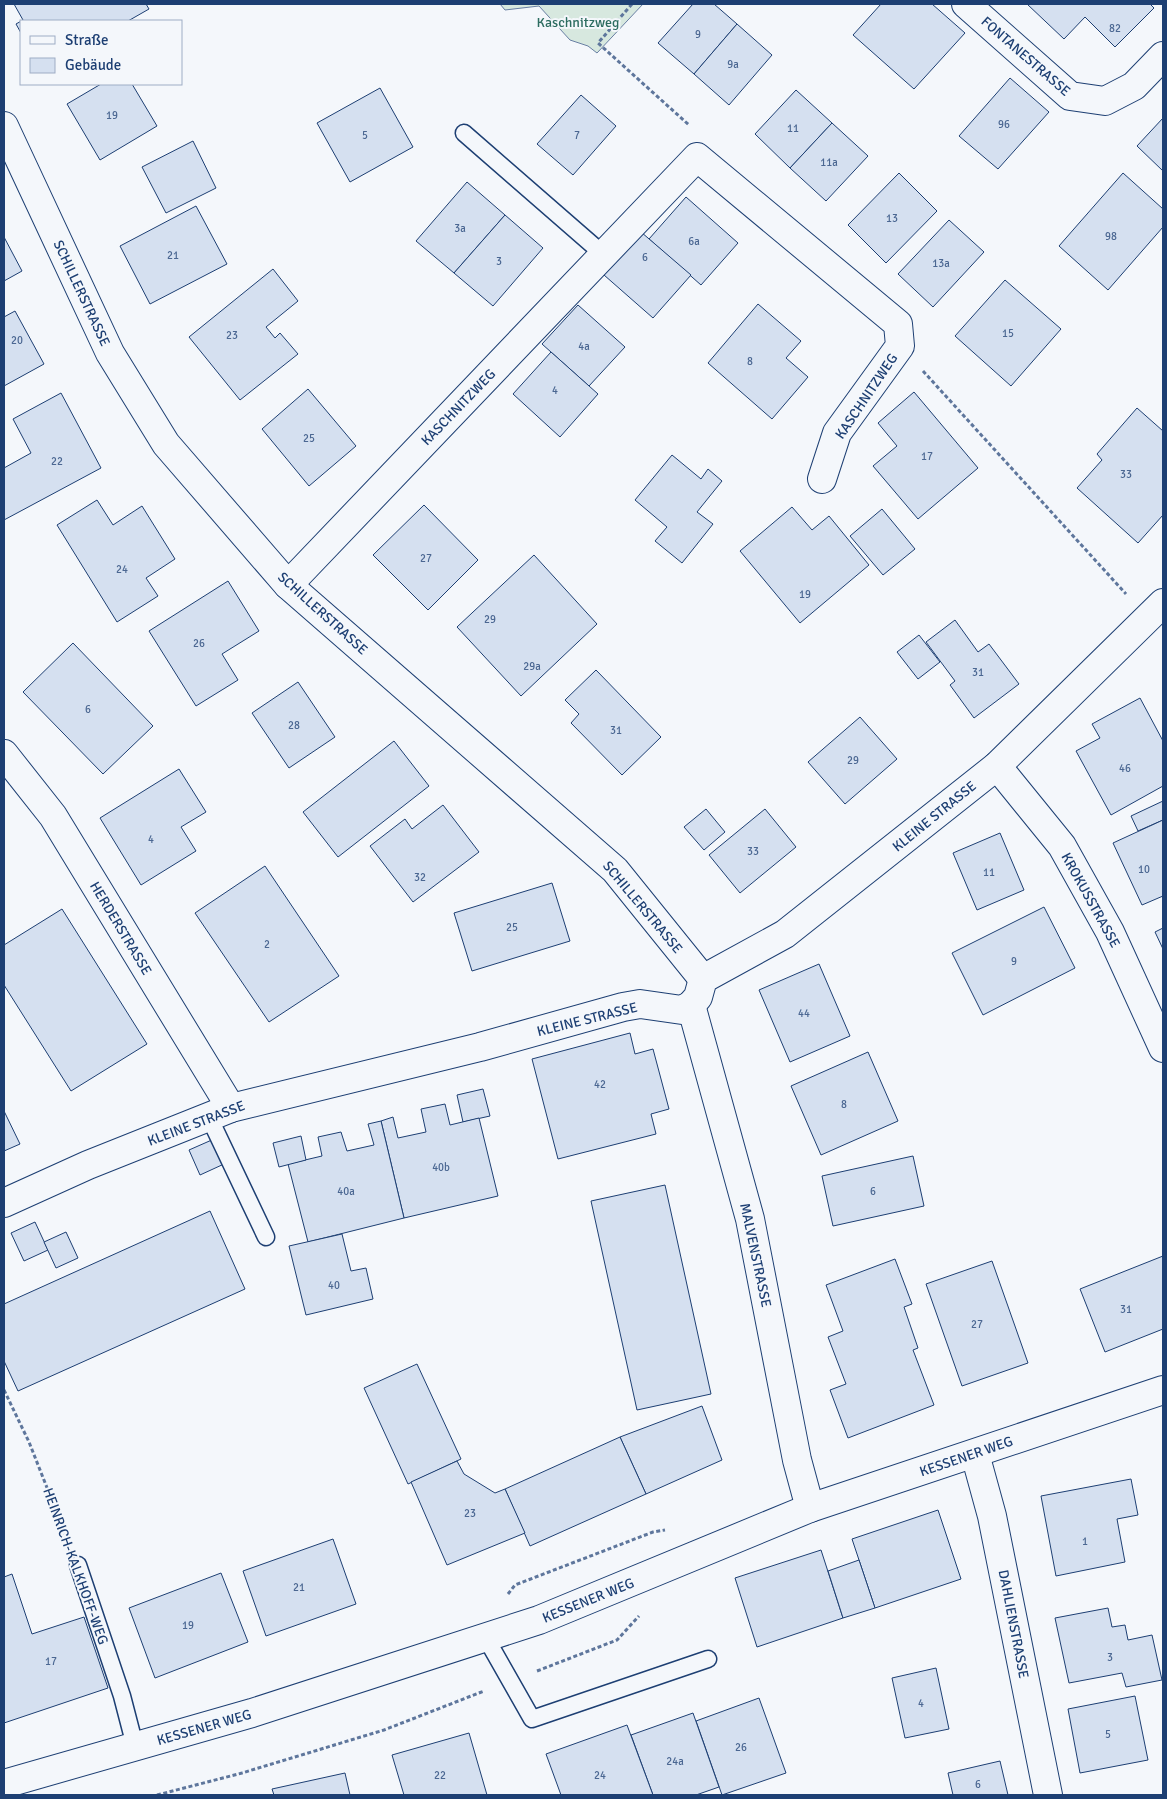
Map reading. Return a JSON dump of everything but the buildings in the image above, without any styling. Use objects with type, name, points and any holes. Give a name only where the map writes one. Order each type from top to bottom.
[{"type":"street","name":"FONTANESTRASSE","points":[[966,4],[1070,96],[1105,101],[1134,86],[1163,56]]},
{"type":"street","name":"SCHILLERSTRASSE","points":[[6,136],[110,353],[166,444],[288,585],[615,870],[703,980]]},
{"type":"street","name":"KASCHNITZWEG","points":[[288,585],[697,157],[898,324],[900,346],[837,433],[822,479]]},
{"type":"street","name":"KLEINE STRASSE","points":[[703,980],[785,934],[997,766],[1156,611]]},
{"type":"street","name":"HERDERSTRASSE","points":[[4,754],[53,816],[220,1112]]},
{"type":"street","name":"KROKUSSTRASSE","points":[[997,766],[1062,846],[1110,932],[1163,1048]]},
{"type":"street","points":[[691,1005],[698,997],[703,980]]},
{"type":"street","name":"KLEINE STRASSE","points":[[4,1203],[220,1112],[480,1047],[623,1007],[640,1004],[682,1010],[691,1005]]},
{"type":"street","name":"MALVENSTRASSE","points":[[691,1005],[750,1219],[797,1460],[810,1508]]},
{"type":"street","name":"KESSENER WEG","points":[[4,1784],[252,1714],[539,1620],[810,1508],[1163,1390]]},
{"type":"street","name":"DAHLIENSTRASSE","points":[[975,1454],[992,1516],[1048,1795]]},
{"type":"lane","points":[[464,133],[604,255]]},
{"type":"lane","points":[[220,1112],[266,1237]]},
{"type":"lane","name":"HEINRICH-KALKHOFF-WEG","points":[[78,1565],[122,1696],[136,1746]]},
{"type":"lane","points":[[486,1638],[532,1719],[708,1659]]},
{"type":"path","points":[[632,4],[598,43],[696,131],[697,157]]},
{"type":"path","points":[[900,346],[1156,611]]},
{"type":"path","name":"HEINRICH-KALKHOFF-WEG","points":[[4,1390],[29,1442],[78,1565]]},
{"type":"path","points":[[158,1795],[242,1773],[384,1730],[617,1640],[641,1614]]},
{"type":"green space","name":"Kaschnitzweg","points":[[500,4],[643,4],[597,53],[588,46],[570,40],[539,6],[505,10]]}]
